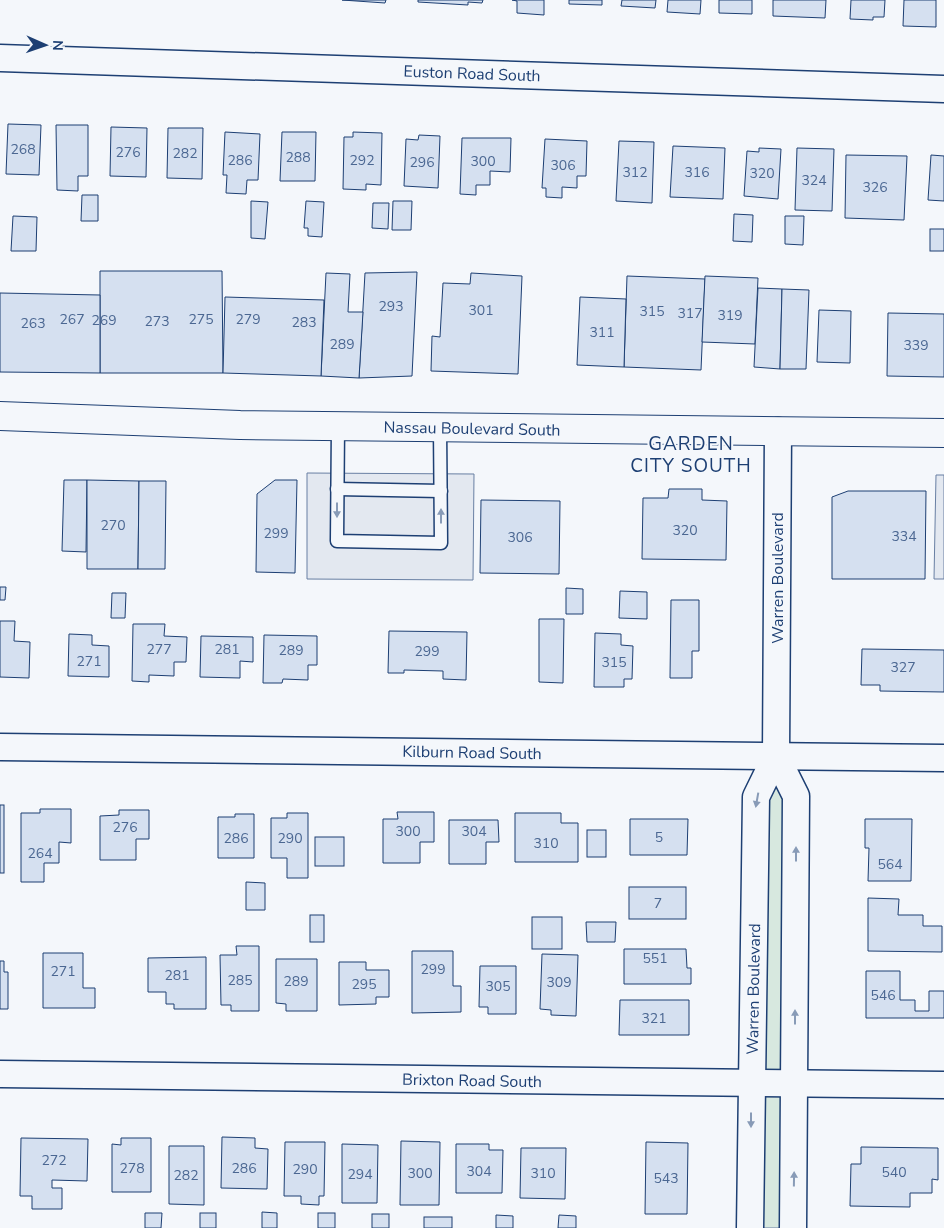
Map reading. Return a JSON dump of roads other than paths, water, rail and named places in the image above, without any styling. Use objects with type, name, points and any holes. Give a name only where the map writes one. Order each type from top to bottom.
[{"type":"main road","name":"Nassau Boulevard South","points":[[0,416],[338,426],[944,433]]},
{"type":"street","name":"Euston Road South","points":[[0,58],[944,89]]},
{"type":"street","name":"Warren Boulevard","points":[[750,1228],[756,797],[776,756],[778,431]]},
{"type":"street","name":"Kilburn Road South","points":[[0,747],[944,758]]},
{"type":"street","name":"Warren Boulevard","points":[[776,756],[796,796],[793,1228]]},
{"type":"street","name":"Brixton Road South","points":[[0,1074],[944,1085]]},
{"type":"lane","points":[[338,426],[337,541],[441,543],[440,427]]},
{"type":"lane","points":[[337,489],[441,490]]},
{"type":"district","name":"GARDEN CITY SOUTH","points":[[691,454]]}]
